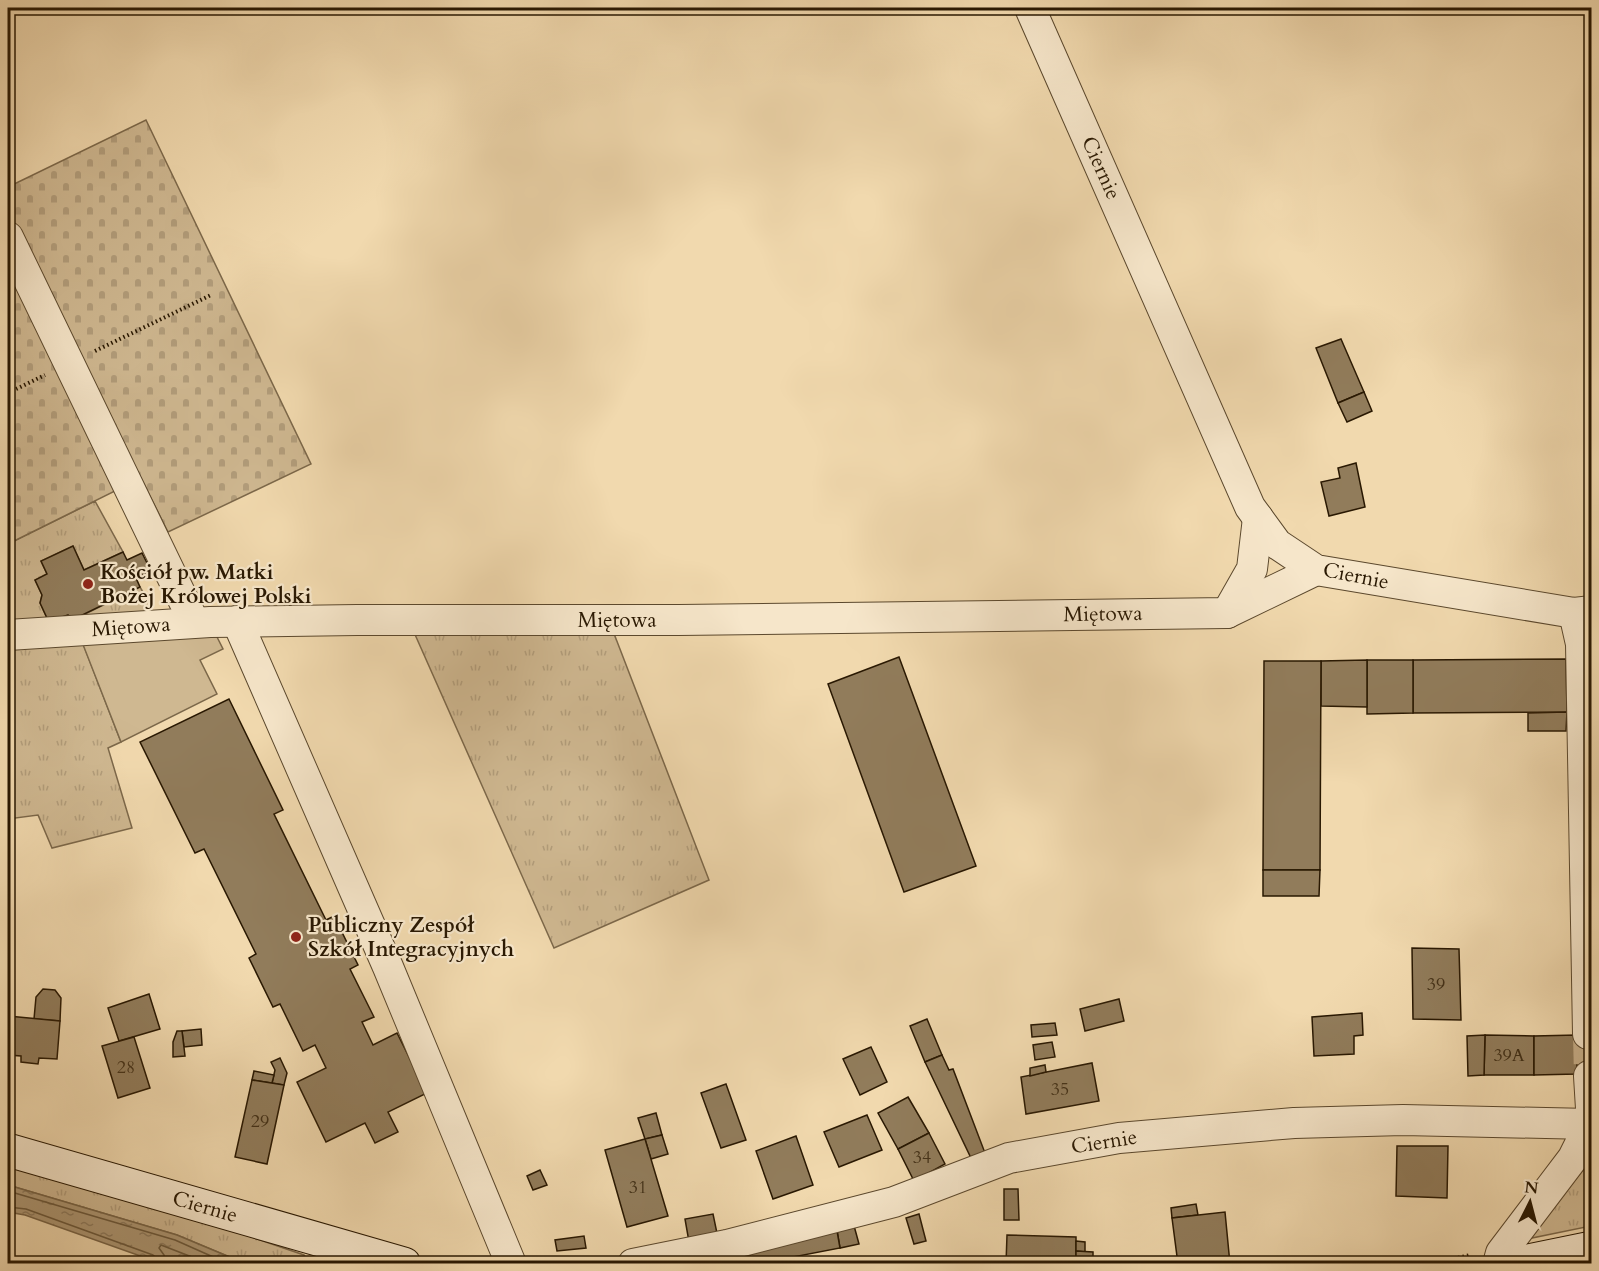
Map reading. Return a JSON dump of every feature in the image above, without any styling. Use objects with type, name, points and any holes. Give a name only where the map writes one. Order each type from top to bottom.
[{"type":"street","name":"Ciernie","points":[[1030,8],[1250,507],[1277,544],[1316,570],[1583,612],[1581,644],[1588,1034]]},
{"type":"street","points":[[8,237],[194,622]]},
{"type":"street","points":[[1227,613],[1252,569],[1258,518]]},
{"type":"street","name":"Miętowa","points":[[8,635],[237,621],[679,620],[1227,613],[1316,570]]},
{"type":"street","points":[[237,621],[388,966],[511,1263]]},
{"type":"street","points":[[1498,1263],[1501,1253],[1573,1158],[1591,1124],[1589,1076]]},
{"type":"street","name":"Ciernie","points":[[633,1263],[727,1245],[894,1202],[1009,1158],[1119,1138],[1294,1123],[1403,1120],[1591,1124]]},
{"type":"street","name":"Ciernie","points":[[8,1150],[404,1263]]},
{"type":"street","points":[[1514,1263],[1592,1248]]},
{"type":"path","points":[[8,393],[211,295]]},
{"type":"path","points":[[453,1263],[454,1260],[469,1263]]},
{"type":"green space","points":[[146,120],[311,464],[168,532],[141,478],[8,544],[8,187]]},
{"type":"green space","points":[[95,501],[123,552],[84,570],[73,546],[41,561],[47,574],[35,580],[42,595],[40,603],[47,618],[56,619],[68,615],[71,621],[140,587],[152,607],[132,621],[8,624],[8,544]]},
{"type":"green space","points":[[413,630],[613,631],[709,880],[554,948]]},
{"type":"green space","points":[[215,633],[223,649],[200,660],[217,694],[121,742],[82,642]]},
{"type":"green space","points":[[82,641],[121,742],[108,748],[132,828],[52,848],[38,815],[8,819],[8,642]]},
{"type":"green space","points":[[1591,1160],[1591,1226],[1527,1239]]},
{"type":"green space","points":[[8,1163],[234,1231],[304,1255],[310,1263],[244,1263],[177,1235],[8,1185]]},
{"type":"water","points":[[8,1185],[177,1235],[244,1263],[160,1263],[25,1215],[8,1212]]},
{"type":"building","points":[[1341,339],[1364,392],[1338,403],[1316,348]]},
{"type":"building","points":[[1364,392],[1372,411],[1347,422],[1338,403]]},
{"type":"building","points":[[1356,463],[1365,507],[1329,516],[1321,482],[1340,478],[1338,468]]},
{"type":"building","name":"Kościół pw. Matki Bożej Królowej Polski","points":[[73,546],[84,570],[123,552],[127,560],[142,553],[151,571],[136,578],[140,587],[70,621],[68,615],[56,619],[47,618],[40,603],[42,595],[35,580],[47,574],[41,561]]},
{"type":"building","points":[[899,657],[976,866],[904,892],[828,684]]},
{"type":"building","points":[[1566,659],[1567,712],[1413,713],[1413,660]]},
{"type":"building","points":[[1367,660],[1413,660],[1413,713],[1367,714]]},
{"type":"building","points":[[1367,660],[1367,707],[1321,706],[1321,661]]},
{"type":"building","points":[[1264,661],[1321,661],[1320,870],[1263,870]]},
{"type":"building","name":"Publiczny Zespół Szkół Integracyjnych","points":[[229,699],[283,810],[274,814],[326,920],[334,916],[358,965],[350,969],[374,1017],[362,1022],[373,1045],[397,1033],[427,1093],[388,1112],[398,1132],[375,1143],[365,1123],[326,1142],[297,1082],[326,1068],[315,1045],[303,1051],[280,1004],[273,1007],[249,958],[256,954],[204,849],[195,853],[140,742]]},
{"type":"building","points":[[1567,712],[1566,731],[1528,731],[1528,713]]},
{"type":"building","points":[[1263,870],[1320,870],[1319,896],[1263,896]]},
{"type":"building","points":[[1412,948],[1459,949],[1461,1020],[1413,1019]]},
{"type":"building","points":[[43,989],[55,990],[61,998],[60,1021],[34,1019],[36,997]]},
{"type":"building","points":[[149,994],[160,1029],[119,1041],[108,1008]]},
{"type":"building","points":[[1119,999],[1124,1021],[1085,1031],[1080,1009]]},
{"type":"building","points":[[1362,1013],[1363,1035],[1354,1036],[1354,1054],[1314,1056],[1312,1017]]},
{"type":"building","points":[[8,1016],[60,1021],[57,1059],[39,1058],[38,1064],[21,1062],[21,1056],[8,1055]]},
{"type":"building","points":[[927,1019],[942,1055],[925,1062],[910,1026]]},
{"type":"building","points":[[1055,1023],[1057,1035],[1032,1037],[1031,1025]]},
{"type":"building","points":[[201,1029],[202,1045],[184,1047],[182,1031]]},
{"type":"building","points":[[177,1031],[182,1031],[185,1056],[173,1057],[173,1042]]},
{"type":"building","points":[[1485,1035],[1534,1036],[1534,1075],[1484,1075]]},
{"type":"building","points":[[1485,1035],[1484,1075],[1468,1076],[1467,1036]]},
{"type":"building","points":[[1577,1035],[1577,1074],[1534,1075],[1534,1036]]},
{"type":"building","points":[[134,1037],[150,1088],[118,1098],[102,1046]]},
{"type":"building","points":[[1052,1042],[1055,1057],[1035,1060],[1033,1045]]},
{"type":"building","points":[[871,1047],[887,1082],[860,1095],[843,1059]]},
{"type":"building","points":[[942,1055],[949,1070],[953,1069],[985,1153],[971,1158],[925,1062]]},
{"type":"building","points":[[280,1058],[287,1073],[284,1085],[272,1083],[275,1070],[271,1062]]},
{"type":"building","points":[[1092,1063],[1099,1101],[1026,1114],[1021,1077]]},
{"type":"building","points":[[1045,1065],[1046,1072],[1030,1076],[1030,1068]]},
{"type":"building","points":[[254,1071],[274,1075],[272,1083],[252,1080]]},
{"type":"building","points":[[252,1080],[284,1085],[267,1164],[235,1157]]},
{"type":"building","points":[[726,1084],[746,1140],[721,1148],[701,1093]]},
{"type":"building","points":[[908,1097],[929,1133],[898,1149],[878,1113]]},
{"type":"building","points":[[656,1113],[662,1135],[645,1139],[638,1118]]},
{"type":"building","points":[[867,1115],[882,1150],[839,1167],[824,1132]]},
{"type":"building","points":[[929,1133],[945,1164],[914,1181],[898,1149]]},
{"type":"building","points":[[662,1135],[668,1154],[651,1159],[645,1139]]},
{"type":"building","points":[[796,1136],[813,1185],[773,1199],[756,1151]]},
{"type":"building","points":[[645,1139],[668,1216],[627,1227],[605,1150]]},
{"type":"building","points":[[1397,1146],[1448,1146],[1447,1198],[1396,1196]]},
{"type":"building","points":[[540,1170],[547,1185],[533,1190],[527,1176]]},
{"type":"building","points":[[1004,1189],[1018,1189],[1019,1220],[1004,1220]]},
{"type":"building","points":[[1196,1204],[1198,1215],[1172,1218],[1171,1208]]},
{"type":"building","points":[[1225,1212],[1230,1264],[1178,1264],[1172,1218]]},
{"type":"building","points":[[713,1214],[718,1238],[689,1242],[685,1219]]},
{"type":"building","points":[[919,1214],[926,1241],[914,1244],[906,1218]]},
{"type":"building","points":[[853,1222],[859,1244],[840,1248],[836,1225]]},
{"type":"building","points":[[836,1225],[840,1248],[772,1261],[772,1264],[750,1264],[750,1245]]},
{"type":"building","points":[[1007,1235],[1076,1237],[1076,1264],[1006,1264]]},
{"type":"building","points":[[584,1236],[586,1248],[557,1251],[555,1240]]},
{"type":"building","points":[[1076,1241],[1085,1242],[1085,1252],[1076,1251]]},
{"type":"building","points":[[1076,1251],[1093,1252],[1093,1264],[1076,1264]]},
{"type":"tunnel","points":[[1588,1034],[1589,1076]]},
{"type":"place","name":"Kościół pw. Matki Bożej Królowej Polski","points":[[88,584]]},
{"type":"place","name":"Publiczny Zespół Szkół Integracyjnych","points":[[296,937]]}]
